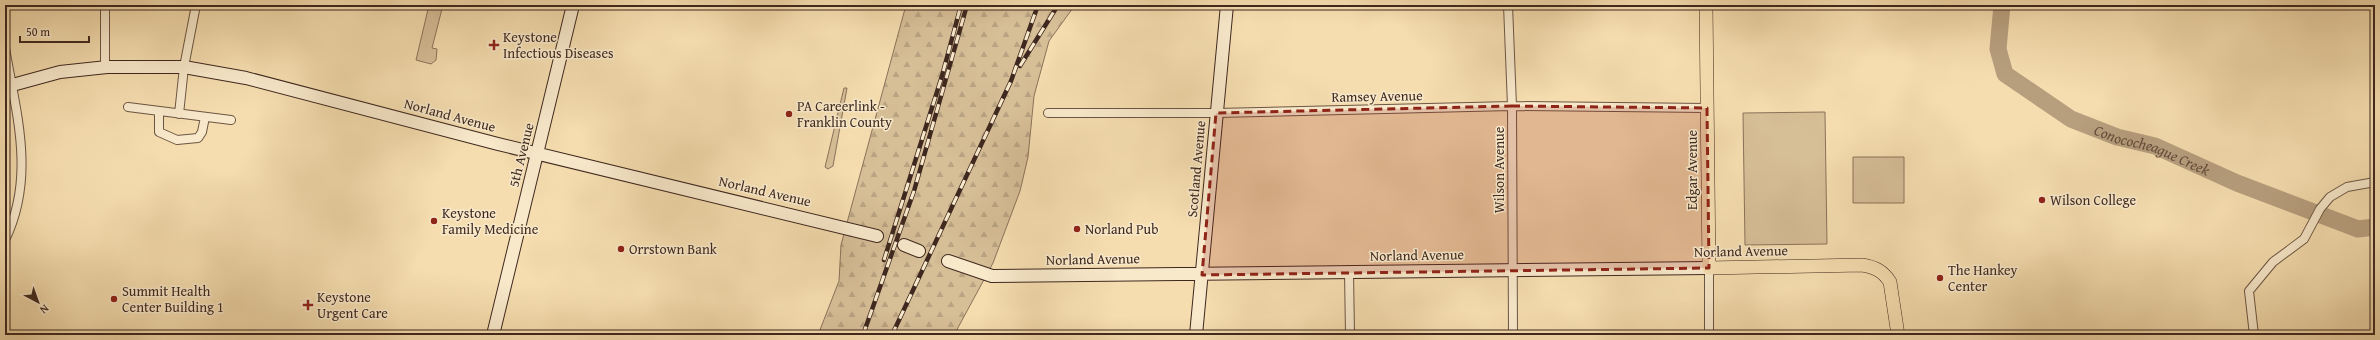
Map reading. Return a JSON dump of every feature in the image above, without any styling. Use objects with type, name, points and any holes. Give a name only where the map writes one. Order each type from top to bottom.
[{"type":"main road","name":"5th Avenue","points":[[493,335],[574,5]]},
{"type":"main road","name":"Scotland Avenue","points":[[1196,335],[1227,5]]},
{"type":"main road","name":"Edgar Avenue","points":[[1706,5],[1709,268]]},
{"type":"main road","name":"Norland Avenue","points":[[7,84],[60,72],[105,67],[184,67],[246,78],[537,153],[877,236]]},
{"type":"main road","points":[[904,245],[920,251]]},
{"type":"main road","name":"Norland Avenue","points":[[948,261],[992,276],[1202,275],[1349,271],[1709,268],[1862,265],[1876,268],[1886,276],[1892,290],[1898,335]]},
{"type":"street","points":[[105,5],[105,67]]},
{"type":"street","points":[[180,114],[184,67],[196,5]]},
{"type":"street","name":"Wilson Avenue","points":[[1508,5],[1512,106],[1512,335]]},
{"type":"street","points":[[5,48],[7,84],[22,141],[22,169],[16,212],[5,240]]},
{"type":"street","name":"Ramsey Avenue","points":[[1048,113],[1216,113],[1512,106],[1707,108]]},
{"type":"street","points":[[128,107],[231,120]]},
{"type":"street","points":[[159,111],[159,132],[177,140],[198,138],[202,132],[205,116]]},
{"type":"street","points":[[2254,335],[2248,291],[2273,262],[2307,235],[2320,209],[2330,197],[2347,187],[2375,182]]},
{"type":"street","name":"Edgar Avenue","points":[[1709,268],[1709,335]]},
{"type":"street","points":[[1349,271],[1350,335]]},
{"type":"highlighted area","points":[[1512,106],[1707,108],[1709,268],[1202,275],[1216,113]]},
{"type":"green space","points":[[429,5],[443,5],[432,48],[437,49],[436,60],[431,64],[416,60]]},
{"type":"green space","points":[[906,5],[1075,5],[1049,41],[1034,96],[1028,157],[1020,191],[993,263],[954,335],[818,335],[839,281],[841,245]]},
{"type":"green space","points":[[844,88],[847,88],[833,166],[828,169],[825,167]]},
{"type":"green space","points":[[1825,112],[1827,244],[1745,245],[1743,113]]},
{"type":"green space","points":[[1853,157],[1904,157],[1904,203],[1853,203]]},
{"type":"waterway","name":"Conococheague Creek","points":[[2002,5],[1998,49],[2005,74],[2071,119],[2117,137],[2155,146],[2237,183],[2358,229],[2375,227]]},
{"type":"tunnel","points":[[877,236],[904,245]]},
{"type":"tunnel","points":[[919,251],[948,261]]},
{"type":"railway","points":[[884,260],[942,76],[961,5]]},
{"type":"railway","points":[[863,335],[914,191],[967,5]]},
{"type":"railway","points":[[892,335],[1011,81],[1038,5]]},
{"type":"railway","points":[[1020,66],[1058,5]]},
{"type":"place","name":"Keystone Infectious Diseases","points":[[494,45]]},
{"type":"place","name":"PA Careerlink - Franklin County","points":[[789,114]]},
{"type":"place","name":"Wilson College","points":[[2042,200]]},
{"type":"place","name":"Keystone Family Medicine","points":[[434,221]]},
{"type":"place","name":"Norland Pub","points":[[1077,229]]},
{"type":"place","name":"Orrstown Bank","points":[[621,249]]},
{"type":"place","name":"The Hankey Center","points":[[1940,278]]},
{"type":"place","name":"Summit Health Center Building 1","points":[[114,299]]},
{"type":"place","name":"Keystone Urgent Care","points":[[308,305]]}]
